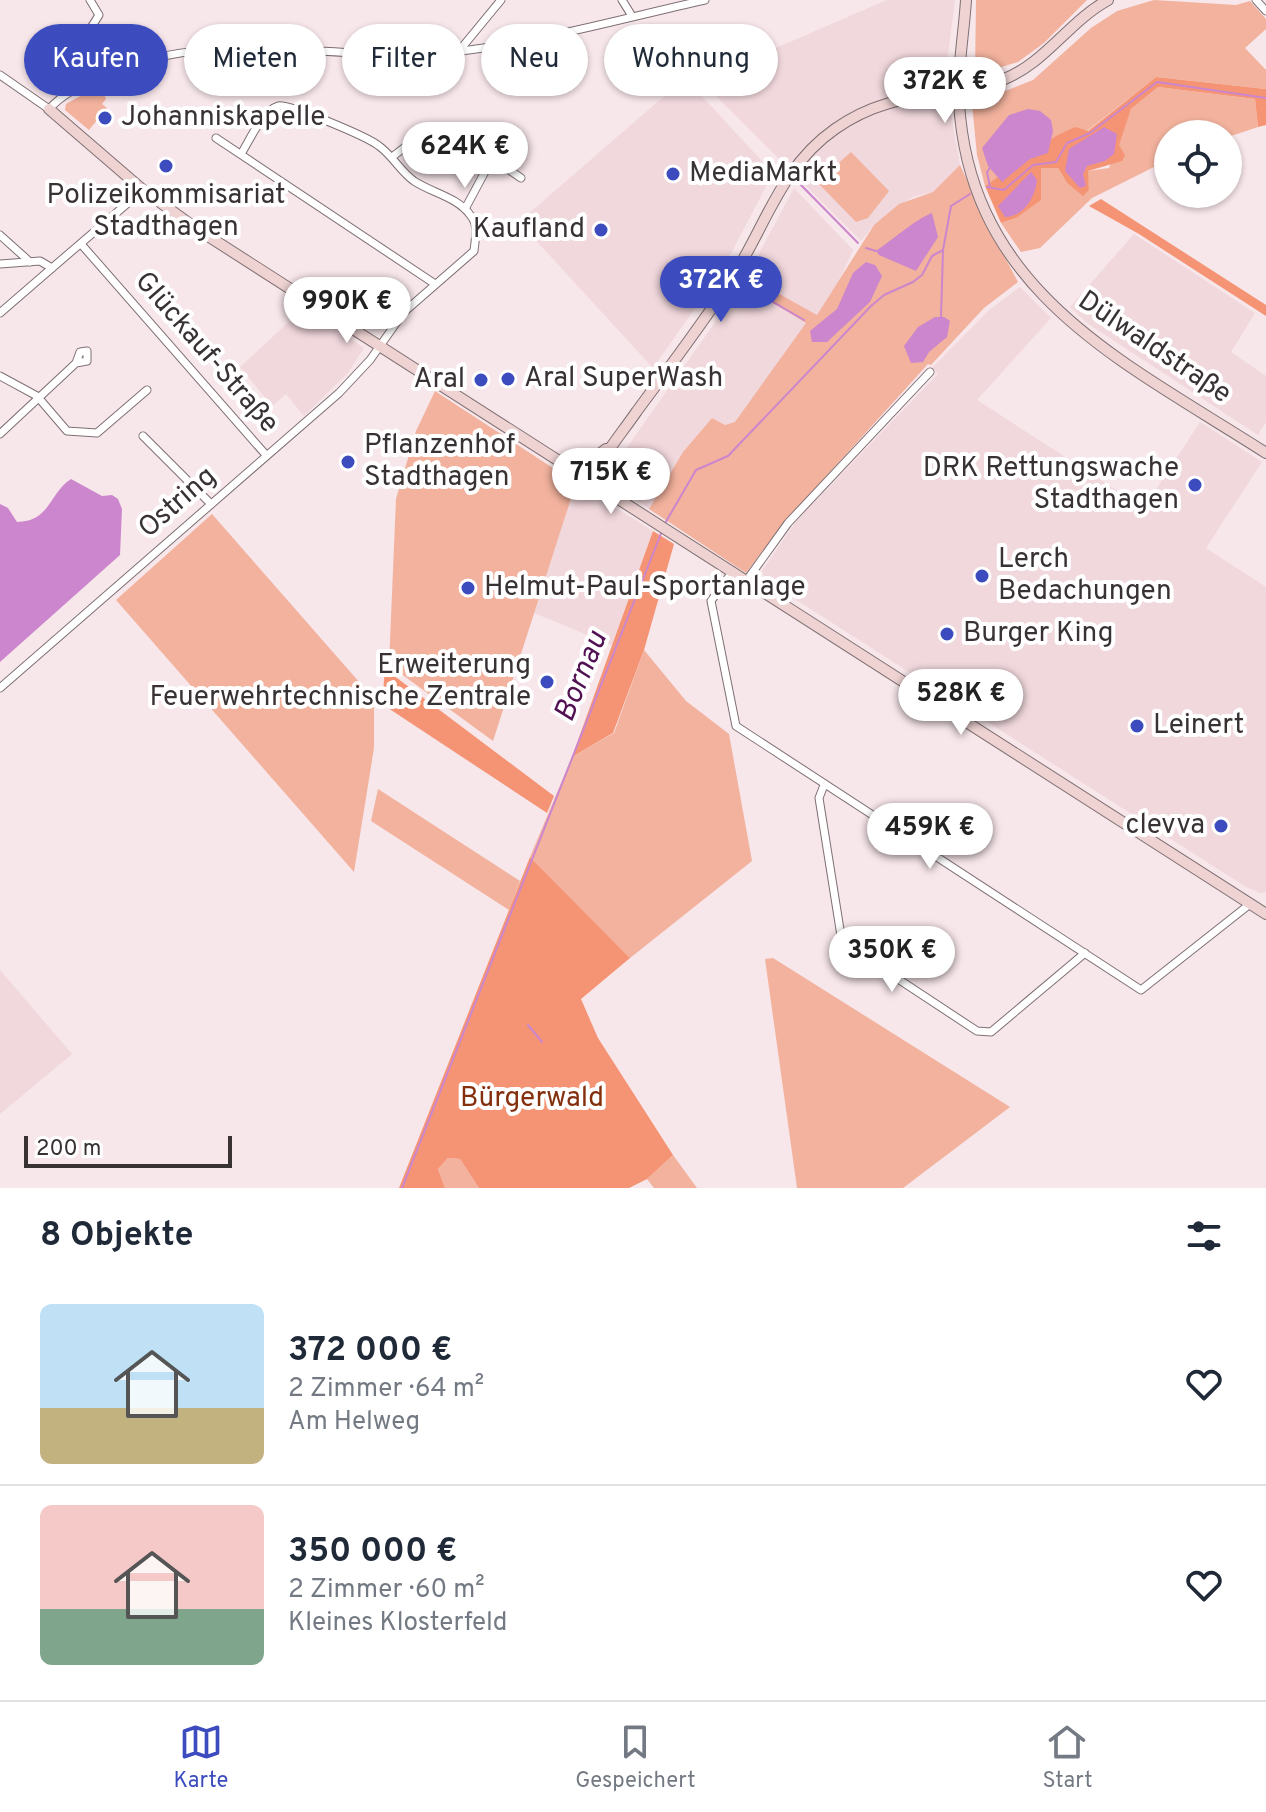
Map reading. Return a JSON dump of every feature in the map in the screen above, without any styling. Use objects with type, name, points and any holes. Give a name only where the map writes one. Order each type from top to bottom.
[{"type":"main road","name":"Dülwaldstraße","points":[[966,0],[959,88],[967,158],[977,190],[1000,240],[1029,282],[1092,340],[1266,453]]},
{"type":"main road","points":[[589,482],[730,282],[777,192],[804,155],[835,129],[874,107],[907,97],[1001,80],[1022,71],[1092,9],[1108,0]]},
{"type":"main road","points":[[49,109],[143,190],[197,229],[589,482],[1260,907]]},
{"type":"main road","points":[[559,462],[573,466],[590,463],[618,438]]},
{"type":"street","points":[[90,0],[99,15],[93,24]]},
{"type":"street","points":[[465,44],[501,0]]},
{"type":"street","points":[[622,0],[632,16]]},
{"type":"street","points":[[465,50],[705,0]]},
{"type":"street","points":[[1256,0],[1266,11]]},
{"type":"street","points":[[168,55],[231,46],[342,51]]},
{"type":"street","points":[[0,75],[49,109],[62,96]]},
{"type":"street","points":[[241,154],[272,109],[288,105],[319,121],[364,136],[392,157],[416,183],[465,209],[486,177],[488,166],[479,150],[467,142],[443,130],[430,128],[392,157]]},
{"type":"street","points":[[216,138],[435,284]]},
{"type":"street","points":[[488,166],[502,165],[521,178]]},
{"type":"street","points":[[0,313],[143,190]]},
{"type":"street","name":"Ostring","points":[[0,688],[339,393],[381,346],[404,312],[474,251],[475,223],[465,209]]},
{"type":"street","points":[[0,235],[30,262]]},
{"type":"street","name":"Glückauf-Straße","points":[[81,244],[266,455]]},
{"type":"street","points":[[0,264],[40,261],[52,268]]},
{"type":"street","points":[[0,434],[37,396],[76,363]]},
{"type":"street","points":[[747,580],[788,523],[930,372]]},
{"type":"street","points":[[0,376],[37,396],[67,431],[97,433],[147,390]]},
{"type":"street","points":[[143,436],[211,504]]},
{"type":"street","points":[[733,571],[711,601],[736,726],[1141,990],[1260,907]]},
{"type":"street","points":[[824,785],[819,798],[842,942],[964,1023],[983,1034],[991,1032],[1085,953]]},
{"type":"shaded area","points":[[887,0],[955,0],[945,79],[960,165],[933,192],[912,197],[874,225],[861,241],[716,96],[778,96],[778,47]]},
{"type":"shaded area","points":[[976,0],[1087,0],[1044,43],[1018,62],[975,75]]},
{"type":"shaded area","points":[[1154,0],[1236,5],[1250,1],[1266,19],[1266,29],[1245,48],[1266,70],[1266,89],[1156,77],[1087,131],[1035,153],[985,186],[977,155],[972,104],[1033,80],[1091,28],[1117,11]]},
{"type":"shaded area","points":[[1158,87],[1255,99],[1258,127],[1242,132],[1242,120],[1154,120],[1154,167],[1092,198],[1040,248],[1021,252],[1001,223],[1016,218],[1040,168],[1058,168],[1067,183],[1083,195],[1089,190],[1087,171],[1109,168],[1131,109]]},
{"type":"shaded area","points":[[80,96],[105,96],[102,104],[107,108],[89,130],[65,110],[66,104]]},
{"type":"shaded area","points":[[664,96],[702,96],[773,173],[724,267],[653,368],[519,222]]},
{"type":"shaded area","points":[[1028,109],[1040,111],[1051,120],[1053,131],[1048,153],[1030,159],[1002,182],[988,166],[982,148],[1009,115]]},
{"type":"shaded area","points":[[1104,127],[1117,134],[1114,154],[1105,161],[1087,166],[1083,174],[1086,186],[1080,188],[1065,171],[1069,149]]},
{"type":"shaded area","points":[[851,152],[889,191],[868,218],[856,222],[817,182]]},
{"type":"shaded area","points":[[960,165],[1018,282],[984,308],[931,365],[928,364],[782,525],[746,573],[649,509],[683,452],[712,418],[725,425],[735,422],[806,323],[742,284],[747,276],[817,315],[874,225],[899,204],[933,192]]},
{"type":"shaded area","points":[[1031,172],[1037,180],[1031,199],[1023,210],[1005,217],[998,206]]},
{"type":"shaded area","points":[[794,188],[853,250],[832,296],[817,315],[747,276]]},
{"type":"shaded area","points":[[932,213],[938,237],[916,271],[876,251],[911,225]]},
{"type":"shaded area","points":[[1134,234],[1255,313],[1231,352],[1266,376],[1266,422],[1258,435],[1087,323],[1070,307]]},
{"type":"shaded area","points":[[866,262],[875,265],[882,276],[870,302],[827,342],[812,342],[810,331],[837,309],[853,273]]},
{"type":"shaded area","points":[[742,284],[807,323],[735,423],[725,425],[712,418],[683,452],[649,509],[608,481],[609,473]]},
{"type":"shaded area","points":[[1020,287],[1051,318],[977,400],[1144,508],[1200,422],[1262,462],[1206,548],[1266,587],[1266,892],[1260,893],[1246,887],[765,580],[762,571],[797,520],[938,374],[932,368],[989,310]]},
{"type":"shaded area","points":[[304,308],[364,348],[348,373],[304,416],[286,394],[272,406],[240,367]]},
{"type":"shaded area","points":[[935,317],[950,321],[947,337],[929,352],[923,362],[911,363],[904,346],[918,327]]},
{"type":"shaded area","name":"Helmut-Paul-Sportanlage","points":[[435,391],[576,483],[493,741],[389,665],[396,499],[416,431]]},
{"type":"shaded area","points":[[71,479],[102,496],[112,495],[118,499],[122,509],[120,555],[0,662],[0,504],[8,508],[17,522],[37,517]]},
{"type":"shaded area","points":[[576,483],[653,531],[612,645],[534,613]]},
{"type":"shaded area","points":[[212,514],[374,699],[374,748],[354,872],[116,600]]},
{"type":"shaded area","points":[[644,650],[686,701],[729,734],[752,861],[630,958],[530,857],[572,757],[614,733]]},
{"type":"shaded area","points":[[378,789],[520,881],[509,910],[371,821]]},
{"type":"shaded area","points":[[773,958],[1010,1107],[903,1188],[797,1188],[765,959]]},
{"type":"shaded area","points":[[0,970],[72,1054],[0,1114]]},
{"type":"shaded area","points":[[673,1155],[697,1188],[654,1188],[647,1179]]},
{"type":"shaded area","points":[[448,1158],[460,1159],[479,1188],[445,1188],[438,1169]]},
{"type":"green space","points":[[1156,77],[1266,89],[1266,125],[1258,127],[1255,99],[1158,87],[1131,109],[1119,145],[1125,155],[1122,161],[1088,171],[1089,190],[1083,196],[1067,183],[1058,168],[1041,168],[1041,200],[1016,218],[1001,223],[985,186],[1056,136],[1075,127],[1088,131]]},
{"type":"green space","points":[[1101,199],[1266,305],[1266,316],[1139,234],[1089,206]]},
{"type":"green space","points":[[653,531],[674,544],[644,650],[613,733],[572,757]]},
{"type":"green space","points":[[385,669],[554,796],[547,813],[382,704]]},
{"type":"green space","name":"Bürgerwald","points":[[530,857],[630,958],[581,999],[598,1038],[673,1155],[647,1179],[629,1188],[479,1188],[460,1159],[448,1158],[438,1169],[445,1188],[399,1188]]},
{"type":"waterway","name":"Bornau","points":[[987,187],[1004,190],[1033,165],[1056,162],[1067,143],[1090,133],[1157,82],[1266,98]]},
{"type":"waterway","points":[[990,168],[987,172],[990,187]]},
{"type":"waterway","points":[[799,183],[858,243]]},
{"type":"waterway","name":"Bornau","points":[[664,525],[696,470],[728,456],[871,306],[884,295],[922,275],[932,256],[943,250],[951,206],[970,194]]},
{"type":"waterway","points":[[866,248],[876,251]]},
{"type":"waterway","points":[[941,317],[943,250]]},
{"type":"waterway","points":[[744,285],[804,320]]},
{"type":"waterway","name":"Bornau","points":[[402,1188],[662,531]]},
{"type":"waterway","points":[[528,1025],[542,1042]]},
{"type":"place","name":"Johanniskapelle","points":[[105,118]]},
{"type":"place","name":"Polizeikommisariat Stadthagen","points":[[166,166]]},
{"type":"place","name":"MediaMarkt","points":[[673,174]]},
{"type":"place","name":"Kaufland","points":[[601,230]]},
{"type":"place","name":"Aral SuperWash","points":[[508,379]]},
{"type":"place","name":"Aral","points":[[481,380]]},
{"type":"place","name":"Pflanzenhof Stadthagen","points":[[348,462]]},
{"type":"place","name":"DRK Rettungswache Stadthagen","points":[[1195,485]]},
{"type":"place","name":"Lerch Bedachungen","points":[[982,576]]},
{"type":"place","name":"Helmut-Paul-Sportanlage","points":[[468,588]]},
{"type":"place","name":"Burger King","points":[[947,634]]},
{"type":"place","name":"Erweiterung Feuerwehrtechnische Zentrale","points":[[547,682]]},
{"type":"place","name":"Leinert","points":[[1137,726]]},
{"type":"place","name":"clevva","points":[[1221,826]]}]
